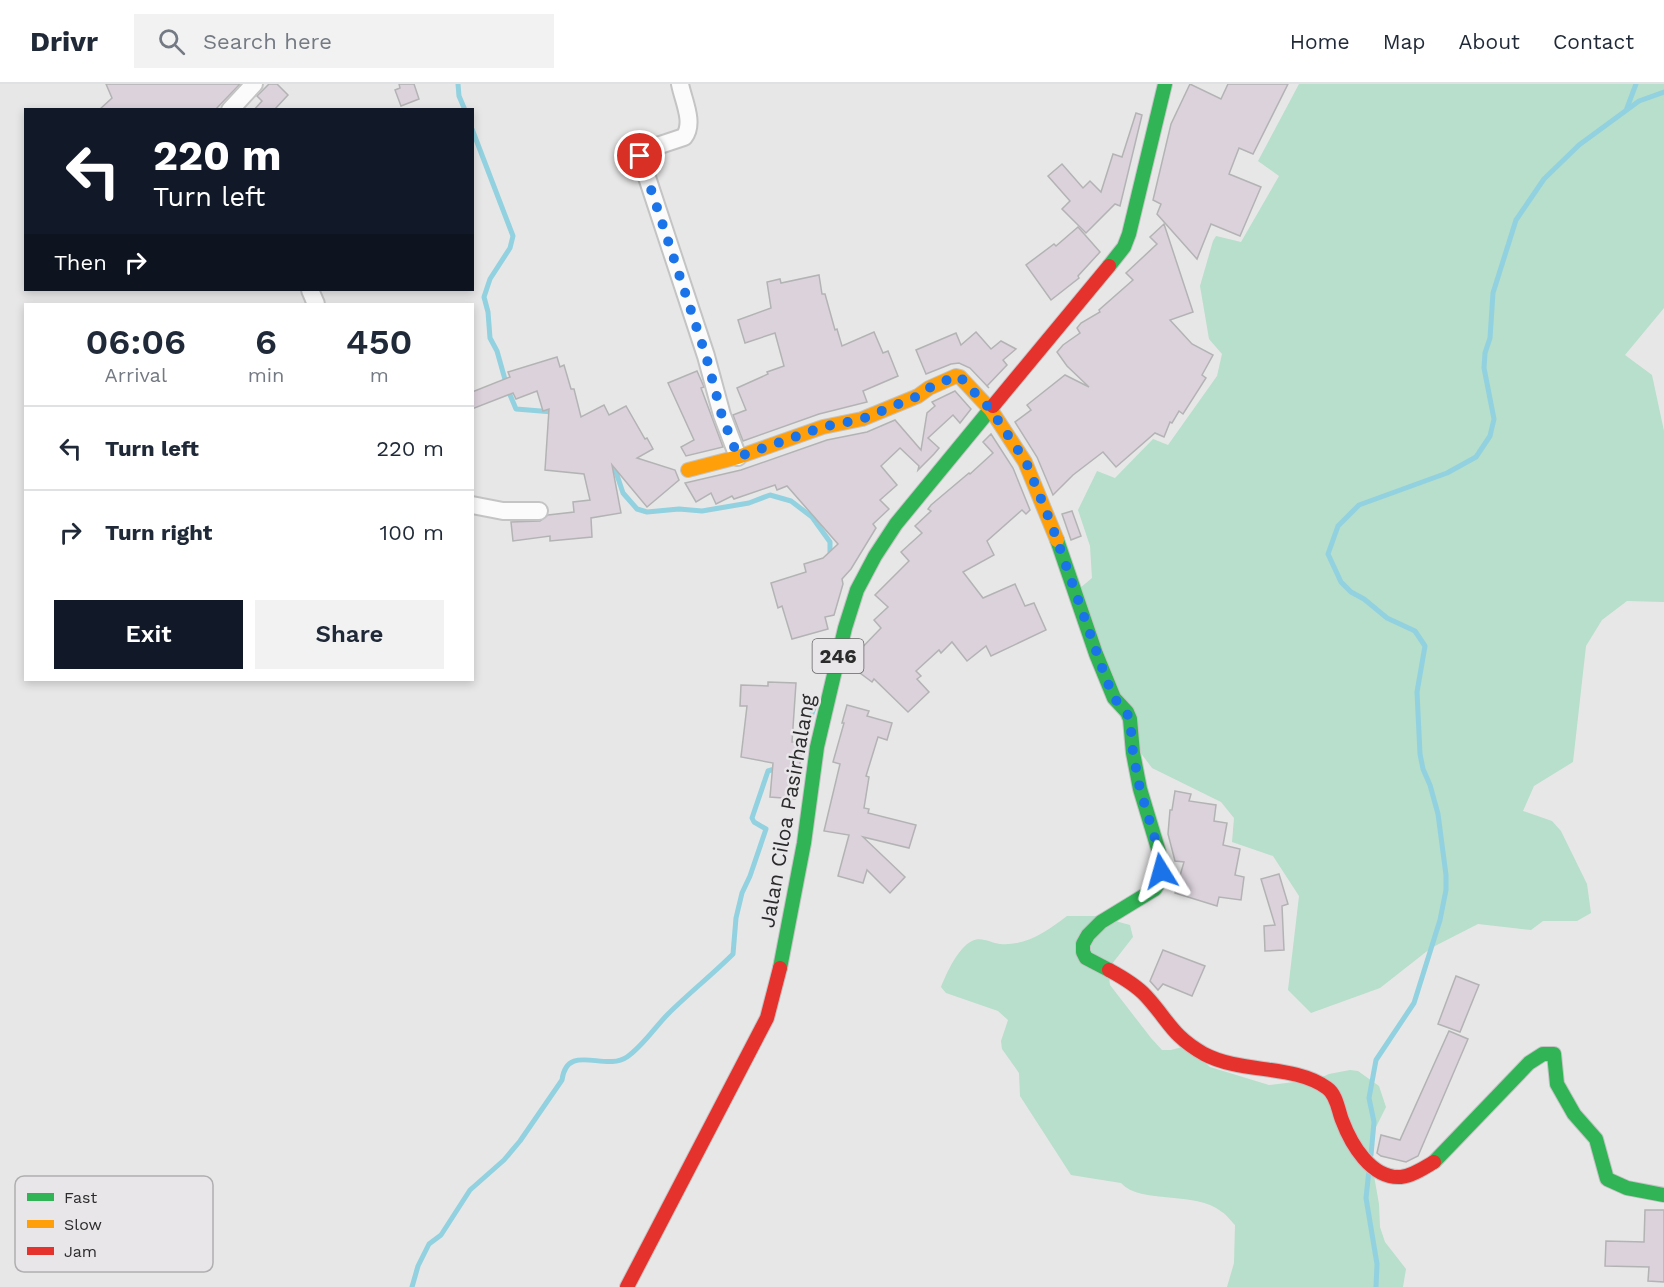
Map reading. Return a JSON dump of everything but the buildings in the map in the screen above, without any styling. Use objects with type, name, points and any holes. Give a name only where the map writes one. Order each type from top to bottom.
[{"type":"street","points":[[232,108],[254,84]]},
{"type":"street","points":[[680,84],[689,124],[688,133],[684,137],[642,151],[640,156],[706,356],[722,416],[738,457]]},
{"type":"street","name":"Jalan Ciloa Pasirhalang","points":[[627,1287],[768,1018],[802,855],[817,747],[844,628],[857,590],[875,556],[896,524],[1124,247],[1165,84]]},
{"type":"street","points":[[688,470],[738,457],[823,427],[862,419],[918,396],[929,388],[956,376],[960,377],[991,410],[1026,462],[1052,526],[1105,676],[1114,698],[1130,719],[1133,753],[1140,789],[1162,862],[1161,879],[1155,889],[1101,922],[1088,934],[1083,944],[1086,957],[1142,991],[1174,1033],[1209,1057],[1222,1063],[1284,1073],[1318,1083],[1329,1090],[1342,1124],[1356,1147],[1363,1158],[1382,1174],[1401,1177],[1434,1162],[1529,1063],[1543,1054],[1554,1054],[1557,1084],[1574,1114],[1596,1139],[1607,1179],[1627,1188],[1664,1194]]},
{"type":"street","points":[[474,505],[503,511],[539,511]]},
{"type":"green space","points":[[1299,84],[1664,84],[1664,308],[1625,355],[1652,375],[1664,431],[1664,602],[1627,601],[1602,620],[1586,646],[1573,762],[1534,786],[1523,811],[1552,821],[1561,831],[1587,884],[1591,913],[1577,921],[1543,921],[1531,930],[1478,924],[1431,948],[1380,988],[1311,1013],[1288,990],[1299,896],[1273,856],[1232,842],[1234,818],[1221,802],[1152,768],[1140,752],[1114,687],[1080,588],[1092,578],[1090,546],[1078,510],[1097,471],[1115,478],[1153,439],[1168,445],[1217,376],[1222,354],[1209,339],[1200,286],[1216,236],[1241,242],[1279,176],[1258,161]]},
{"type":"green space","points":[[1067,916],[1097,916],[1130,925],[1133,937],[1108,969],[1110,985],[1162,1050],[1186,1046],[1210,1067],[1269,1085],[1318,1079],[1329,1074],[1350,1070],[1358,1071],[1379,1086],[1386,1107],[1376,1127],[1370,1153],[1379,1204],[1380,1227],[1385,1242],[1406,1269],[1403,1287],[1227,1287],[1234,1263],[1235,1225],[1224,1213],[1211,1205],[1198,1201],[1141,1194],[1121,1183],[1071,1175],[1020,1096],[1019,1073],[1002,1049],[1001,1041],[1008,1020],[998,1011],[946,993],[941,987],[962,949],[972,941],[982,939],[1000,944],[1019,943],[1044,932]]},
{"type":"waterway","points":[[458,84],[459,96],[464,108]]},
{"type":"waterway","points":[[1627,108],[1636,84]]},
{"type":"waterway","points":[[1371,1155],[1374,1122],[1369,1098],[1376,1060],[1414,1003],[1440,920],[1446,890],[1446,875],[1438,814],[1420,754],[1417,692],[1425,646],[1415,631],[1387,618],[1364,599],[1351,592],[1341,582],[1328,554],[1338,526],[1359,505],[1447,473],[1476,457],[1490,436],[1494,419],[1484,368],[1485,353],[1490,338],[1493,293],[1516,220],[1544,179],[1579,145],[1639,101],[1664,92]]},
{"type":"waterway","points":[[474,134],[513,236],[510,248],[490,279],[484,297],[490,338],[497,351],[516,409],[553,412]]},
{"type":"waterway","points":[[613,463],[623,493],[637,509],[647,512],[679,509],[702,511],[749,503],[770,495],[791,501],[812,517],[830,542],[830,552],[834,557]]},
{"type":"waterway","points":[[803,738],[814,708]]},
{"type":"waterway","points":[[412,1287],[418,1266],[429,1244],[441,1235],[470,1190],[504,1160],[520,1141],[562,1080],[565,1069],[571,1062],[579,1060],[608,1062],[627,1057],[676,1006],[733,954],[736,918],[742,893],[766,829],[754,822],[752,818],[768,771],[778,768]]},
{"type":"waterway","points":[[1369,1170],[1366,1198],[1377,1264],[1376,1287]]},
{"type":"traffic: fast","points":[[1109,266],[1124,247],[1129,234],[1165,84]]},
{"type":"traffic: fast","points":[[780,968],[804,843],[817,747],[845,628],[857,590],[875,556],[896,524],[993,406]]},
{"type":"traffic: fast","points":[[1057,540],[1096,654],[1114,698],[1127,712],[1130,719],[1133,753],[1140,789],[1162,862],[1161,879],[1155,889],[1101,922],[1088,935],[1083,944],[1086,958],[1109,970]]},
{"type":"traffic: fast","points":[[1434,1162],[1529,1063],[1543,1054],[1554,1054],[1557,1084],[1574,1114],[1596,1139],[1607,1179],[1627,1188],[1664,1195]]},
{"type":"traffic: slow","points":[[688,470],[738,457],[823,427],[862,419],[918,396],[929,388],[956,376],[960,377],[991,410],[1025,462],[1057,540]]},
{"type":"traffic: jam","points":[[993,406],[1109,266]]},
{"type":"traffic: jam","points":[[627,1287],[767,1018],[780,968]]},
{"type":"traffic: jam","points":[[1109,970],[1129,981],[1142,992],[1172,1028],[1185,1041],[1204,1054],[1234,1064],[1299,1075],[1327,1088],[1335,1099],[1342,1120],[1357,1149],[1380,1172],[1401,1177],[1434,1162]]},
{"type":"route","points":[[640,156],[706,356],[722,416],[738,457],[823,427],[862,419],[918,396],[929,388],[956,376],[960,377],[991,410],[1026,462],[1052,526],[1096,654],[1114,698],[1130,719],[1133,753],[1140,789],[1154,830],[1162,862],[1161,871]]}]
